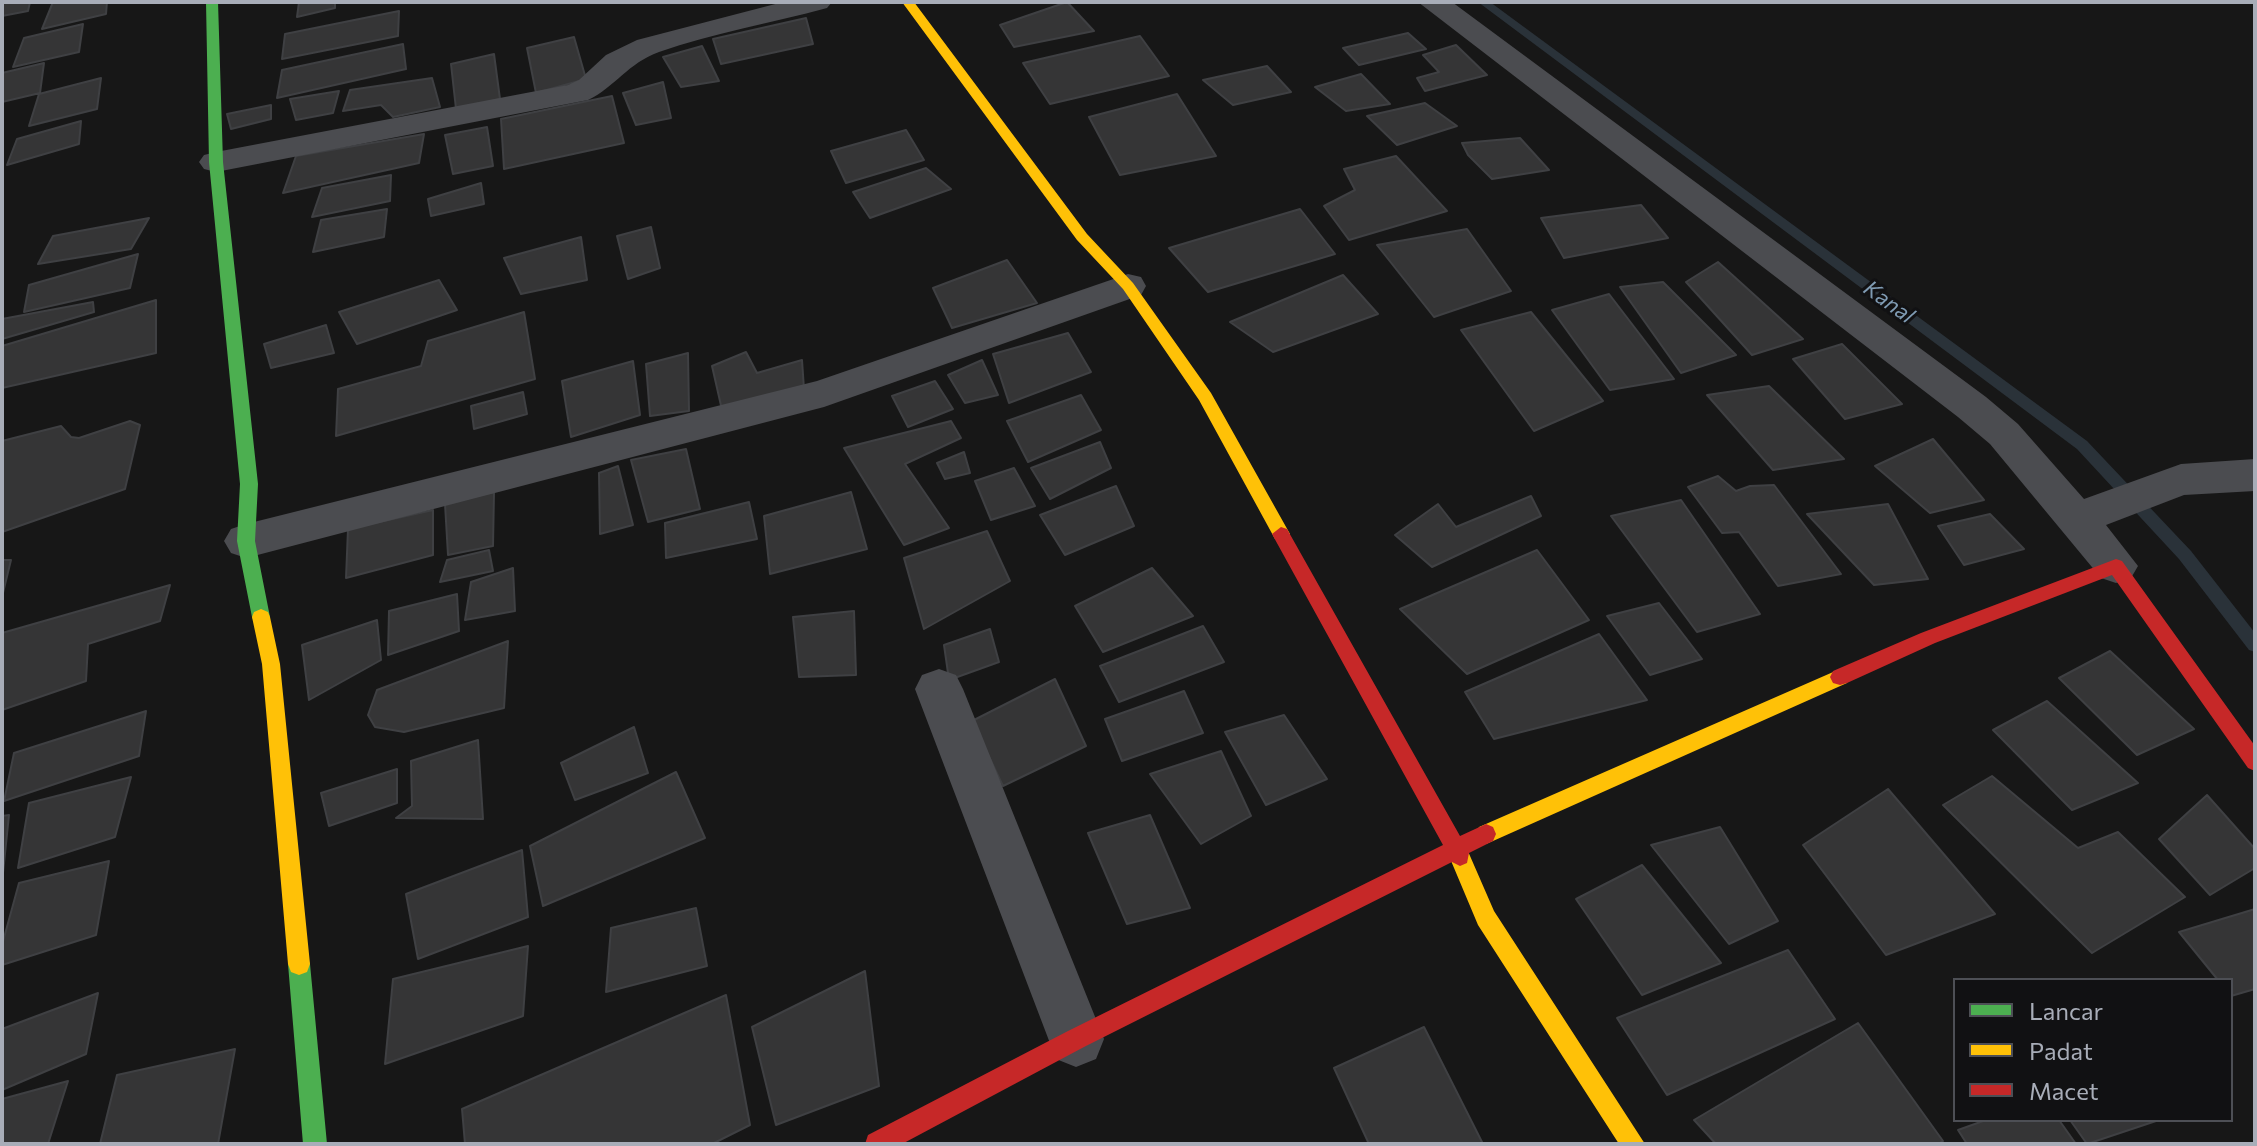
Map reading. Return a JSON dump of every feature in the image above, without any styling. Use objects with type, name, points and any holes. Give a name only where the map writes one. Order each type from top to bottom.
[{"type":"street","points":[[212,2],[216,162],[249,484],[246,541],[271,664],[315,1144]]},
{"type":"street","points":[[216,162],[577,93],[590,87],[617,61],[648,46],[817,2]]},
{"type":"street","points":[[908,2],[1082,237],[1128,286],[1205,397],[1456,847],[1486,918],[1633,1144]]},
{"type":"street","points":[[1433,2],[2004,434],[2086,515],[2116,566],[2255,762]]},
{"type":"street","points":[[246,541],[824,393],[1128,286]]},
{"type":"street","points":[[2086,515],[2181,480],[2255,475]]},
{"type":"street","points":[[877,1144],[1076,1039],[1456,847],[1928,638],[2116,566]]},
{"type":"street","points":[[939,689],[1076,1039]]},
{"type":"building","points":[[2,2],[30,2],[28,11],[2,16]]},
{"type":"building","points":[[53,2],[107,2],[106,14],[42,29]]},
{"type":"building","points":[[299,2],[335,2],[335,8],[297,17]]},
{"type":"building","points":[[1067,2],[1094,31],[1014,47],[1000,25]]},
{"type":"building","points":[[399,11],[398,36],[282,59],[285,34]]},
{"type":"building","points":[[806,18],[813,44],[721,64],[713,39]]},
{"type":"building","points":[[83,24],[79,52],[13,67],[24,38]]},
{"type":"building","points":[[1408,33],[1426,49],[1359,65],[1343,48]]},
{"type":"building","points":[[1140,36],[1169,76],[1050,104],[1023,63]]},
{"type":"building","points":[[574,37],[586,79],[536,93],[527,48]]},
{"type":"building","points":[[403,44],[406,69],[277,98],[282,70]]},
{"type":"building","points":[[1456,45],[1487,75],[1425,91],[1417,78],[1439,72],[1423,55]]},
{"type":"building","points":[[702,46],[719,81],[681,87],[663,57]]},
{"type":"building","points":[[494,54],[500,99],[456,109],[451,64]]},
{"type":"building","points":[[44,63],[40,93],[2,102],[2,73]]},
{"type":"building","points":[[1267,66],[1291,92],[1233,105],[1203,80]]},
{"type":"building","points":[[1361,74],[1390,104],[1346,111],[1315,87]]},
{"type":"building","points":[[101,78],[97,109],[29,126],[39,94]]},
{"type":"building","points":[[432,78],[440,107],[393,117],[381,105],[343,111],[350,90]]},
{"type":"building","points":[[663,82],[671,118],[636,125],[623,93]]},
{"type":"building","points":[[339,91],[333,113],[296,120],[290,99]]},
{"type":"building","points":[[1177,94],[1216,156],[1120,175],[1089,117]]},
{"type":"building","points":[[612,96],[624,143],[504,169],[501,119]]},
{"type":"building","points":[[1425,103],[1457,126],[1397,145],[1367,116]]},
{"type":"building","points":[[271,105],[271,119],[231,129],[227,114]]},
{"type":"building","points":[[81,121],[79,144],[7,165],[17,139]]},
{"type":"building","points":[[487,127],[493,166],[453,174],[445,135]]},
{"type":"building","points":[[906,130],[924,160],[846,183],[831,151]]},
{"type":"building","points":[[424,134],[419,163],[283,193],[296,156]]},
{"type":"building","points":[[1520,138],[1549,170],[1492,179],[1468,155],[1462,143]]},
{"type":"building","points":[[1396,156],[1447,211],[1349,240],[1324,206],[1355,190],[1344,169]]},
{"type":"building","points":[[926,168],[951,189],[870,218],[853,192]]},
{"type":"building","points":[[391,175],[390,201],[312,217],[322,188]]},
{"type":"building","points":[[481,183],[484,204],[431,216],[428,199]]},
{"type":"building","points":[[1641,205],[1668,238],[1564,258],[1541,218]]},
{"type":"building","points":[[387,209],[384,237],[313,252],[321,220]]},
{"type":"building","points":[[1300,209],[1335,254],[1208,292],[1169,248]]},
{"type":"building","points":[[149,218],[131,249],[38,264],[53,236]]},
{"type":"building","points":[[651,227],[660,268],[628,279],[617,236]]},
{"type":"building","points":[[1467,229],[1511,291],[1434,317],[1377,245]]},
{"type":"building","points":[[581,237],[587,280],[521,294],[504,258]]},
{"type":"building","points":[[138,254],[130,288],[24,312],[29,285]]},
{"type":"building","points":[[1007,260],[1037,303],[952,328],[933,288]]},
{"type":"building","points":[[1718,262],[1803,339],[1752,355],[1686,282]]},
{"type":"building","points":[[1343,275],[1378,314],[1273,352],[1230,322]]},
{"type":"building","points":[[439,280],[457,310],[357,344],[339,312]]},
{"type":"building","points":[[1663,282],[1736,355],[1681,373],[1620,287]]},
{"type":"building","points":[[1609,294],[1674,379],[1610,390],[1552,310]]},
{"type":"building","points":[[156,300],[156,353],[2,388],[2,346]]},
{"type":"building","points":[[93,302],[94,312],[2,339],[2,319]]},
{"type":"building","points":[[524,312],[535,379],[336,436],[338,389],[421,366],[428,341]]},
{"type":"building","points":[[1531,312],[1603,401],[1534,431],[1461,330]]},
{"type":"building","points":[[326,325],[334,353],[271,368],[264,344]]},
{"type":"building","points":[[1068,333],[1091,372],[1009,403],[993,354]]},
{"type":"building","points":[[1842,344],[1902,404],[1845,419],[1793,359]]},
{"type":"building","points":[[746,352],[757,373],[802,360],[804,389],[722,410],[712,366]]},
{"type":"building","points":[[688,353],[689,411],[650,416],[646,364]]},
{"type":"building","points":[[982,360],[998,395],[965,403],[948,375]]},
{"type":"building","points":[[633,361],[640,415],[571,437],[562,381]]},
{"type":"building","points":[[935,381],[953,409],[908,427],[892,396]]},
{"type":"building","points":[[1769,386],[1844,459],[1773,470],[1707,395]]},
{"type":"building","points":[[523,392],[527,414],[474,429],[471,406]]},
{"type":"building","points":[[1081,395],[1101,430],[1028,462],[1007,421]]},
{"type":"building","points":[[130,421],[140,425],[125,489],[2,532],[2,441],[61,426],[71,437],[79,438]]},
{"type":"building","points":[[951,421],[961,438],[905,464],[949,528],[904,545],[844,448]]},
{"type":"building","points":[[1933,439],[1984,500],[1930,513],[1875,466]]},
{"type":"building","points":[[1100,442],[1111,468],[1050,499],[1031,468]]},
{"type":"building","points":[[686,449],[700,509],[648,522],[631,460]]},
{"type":"building","points":[[964,452],[970,473],[945,479],[937,463]]},
{"type":"building","points":[[618,466],[633,525],[600,534],[599,473]]},
{"type":"building","points":[[1014,468],[1035,506],[991,520],[975,481]]},
{"type":"building","points":[[1718,476],[1736,491],[1750,486],[1774,485],[1841,574],[1778,586],[1739,532],[1722,533],[1688,487]]},
{"type":"building","points":[[1116,486],[1134,526],[1065,555],[1040,515]]},
{"type":"building","points":[[494,492],[493,546],[448,555],[445,504]]},
{"type":"building","points":[[851,492],[867,549],[770,574],[764,516]]},
{"type":"building","points":[[1531,496],[1541,516],[1432,567],[1395,535],[1438,504],[1456,527]]},
{"type":"building","points":[[1681,500],[1760,614],[1697,632],[1611,516]]},
{"type":"building","points":[[749,502],[757,539],[666,558],[665,523]]},
{"type":"building","points":[[1888,504],[1928,579],[1874,585],[1807,514]]},
{"type":"building","points":[[433,510],[433,555],[346,578],[348,529]]},
{"type":"building","points":[[1990,514],[2024,549],[1964,565],[1938,526]]},
{"type":"building","points":[[987,531],[1010,581],[924,629],[904,558]]},
{"type":"building","points":[[489,550],[493,571],[440,582],[447,560]]},
{"type":"building","points":[[1537,550],[1589,620],[1467,674],[1400,609]]},
{"type":"building","points":[[2,560],[11,560],[2,597]]},
{"type":"building","points":[[513,568],[515,611],[465,620],[471,582]]},
{"type":"building","points":[[1152,568],[1193,616],[1103,652],[1075,606]]},
{"type":"building","points":[[170,585],[160,621],[88,644],[86,681],[2,710],[2,633]]},
{"type":"building","points":[[457,594],[459,631],[388,655],[389,611]]},
{"type":"building","points":[[1659,603],[1702,659],[1650,675],[1607,616]]},
{"type":"building","points":[[854,611],[856,675],[799,677],[793,617]]},
{"type":"building","points":[[377,620],[381,660],[309,700],[302,645]]},
{"type":"building","points":[[1203,626],[1224,662],[1119,702],[1100,666]]},
{"type":"building","points":[[990,629],[999,662],[949,680],[944,645]]},
{"type":"building","points":[[1599,634],[1647,700],[1494,739],[1465,692]]},
{"type":"building","points":[[508,641],[504,708],[404,732],[375,727],[368,715],[377,690]]},
{"type":"building","points":[[2110,651],[2194,729],[2137,755],[2059,678]]},
{"type":"building","points":[[1055,679],[1086,746],[1003,786],[972,721]]},
{"type":"building","points":[[1184,691],[1203,733],[1122,761],[1105,719]]},
{"type":"building","points":[[2047,701],[2138,783],[2072,810],[1993,730]]},
{"type":"building","points":[[146,711],[139,756],[4,801],[14,753]]},
{"type":"building","points":[[1284,715],[1327,779],[1266,805],[1225,732]]},
{"type":"building","points":[[634,727],[648,773],[575,800],[561,763]]},
{"type":"building","points":[[478,740],[483,819],[396,818],[412,806],[411,761]]},
{"type":"building","points":[[1221,751],[1251,816],[1201,844],[1150,774]]},
{"type":"building","points":[[397,769],[397,803],[329,826],[321,793]]},
{"type":"building","points":[[676,772],[705,838],[543,906],[530,846]]},
{"type":"building","points":[[1992,776],[2078,848],[2118,832],[2185,897],[2092,953],[1943,805]]},
{"type":"building","points":[[131,777],[115,837],[18,868],[29,803]]},
{"type":"building","points":[[1888,789],[1995,914],[1886,955],[1803,845]]},
{"type":"building","points":[[2207,795],[2255,849],[2255,868],[2210,895],[2159,839]]},
{"type":"building","points":[[9,815],[3,873],[2,874],[2,816]]},
{"type":"building","points":[[1150,815],[1190,908],[1127,924],[1088,833]]},
{"type":"building","points":[[1720,827],[1778,921],[1729,944],[1651,845]]},
{"type":"building","points":[[522,850],[528,917],[418,959],[406,894]]},
{"type":"building","points":[[109,861],[96,935],[2,965],[2,945],[19,883]]},
{"type":"building","points":[[1642,865],[1721,963],[1642,995],[1576,899]]},
{"type":"building","points":[[696,908],[707,966],[606,992],[611,928]]},
{"type":"building","points":[[2255,909],[2255,989],[2233,995],[2233,978],[2216,978],[2179,932]]},
{"type":"building","points":[[528,946],[523,1016],[385,1064],[393,979]]},
{"type":"building","points":[[1788,950],[1835,1019],[1667,1095],[1617,1018]]},
{"type":"building","points":[[865,971],[879,1086],[776,1125],[752,1027]]},
{"type":"building","points":[[98,993],[86,1054],[2,1090],[2,1029]]},
{"type":"building","points":[[726,995],[750,1125],[712,1144],[465,1144],[462,1109]]},
{"type":"building","points":[[1858,1023],[1943,1141],[1938,1144],[1716,1144],[1694,1120]]},
{"type":"building","points":[[1424,1027],[1483,1144],[1369,1144],[1334,1068]]},
{"type":"building","points":[[235,1049],[218,1144],[100,1144],[117,1075]]},
{"type":"building","points":[[68,1081],[48,1144],[2,1144],[2,1099]]},
{"type":"building","points":[[1980,1122],[2060,1122],[2076,1144],[1967,1144],[1958,1130]]},
{"type":"building","points":[[2071,1122],[2153,1122],[2087,1144]]},
{"type":"waterway","name":"Kanal","points":[[1483,2],[2082,445],[2185,555],[2255,645]]},
{"type":"traffic: fast","points":[[212,2],[216,162],[249,484],[246,541],[261,617]]},
{"type":"traffic: fast","points":[[299,964],[315,1144]]},
{"type":"traffic: slow","points":[[908,2],[1082,237],[1128,286],[1205,397],[1281,534]]},
{"type":"traffic: slow","points":[[261,617],[271,664],[299,964]]},
{"type":"traffic: slow","points":[[1486,834],[1840,677]]},
{"type":"traffic: slow","points":[[1460,856],[1486,918],[1633,1144]]},
{"type":"traffic: jam","points":[[1281,534],[1460,856]]},
{"type":"traffic: jam","points":[[1840,677],[1928,638],[2116,566],[2255,762]]},
{"type":"traffic: jam","points":[[877,1144],[1076,1039],[1486,834]]}]
